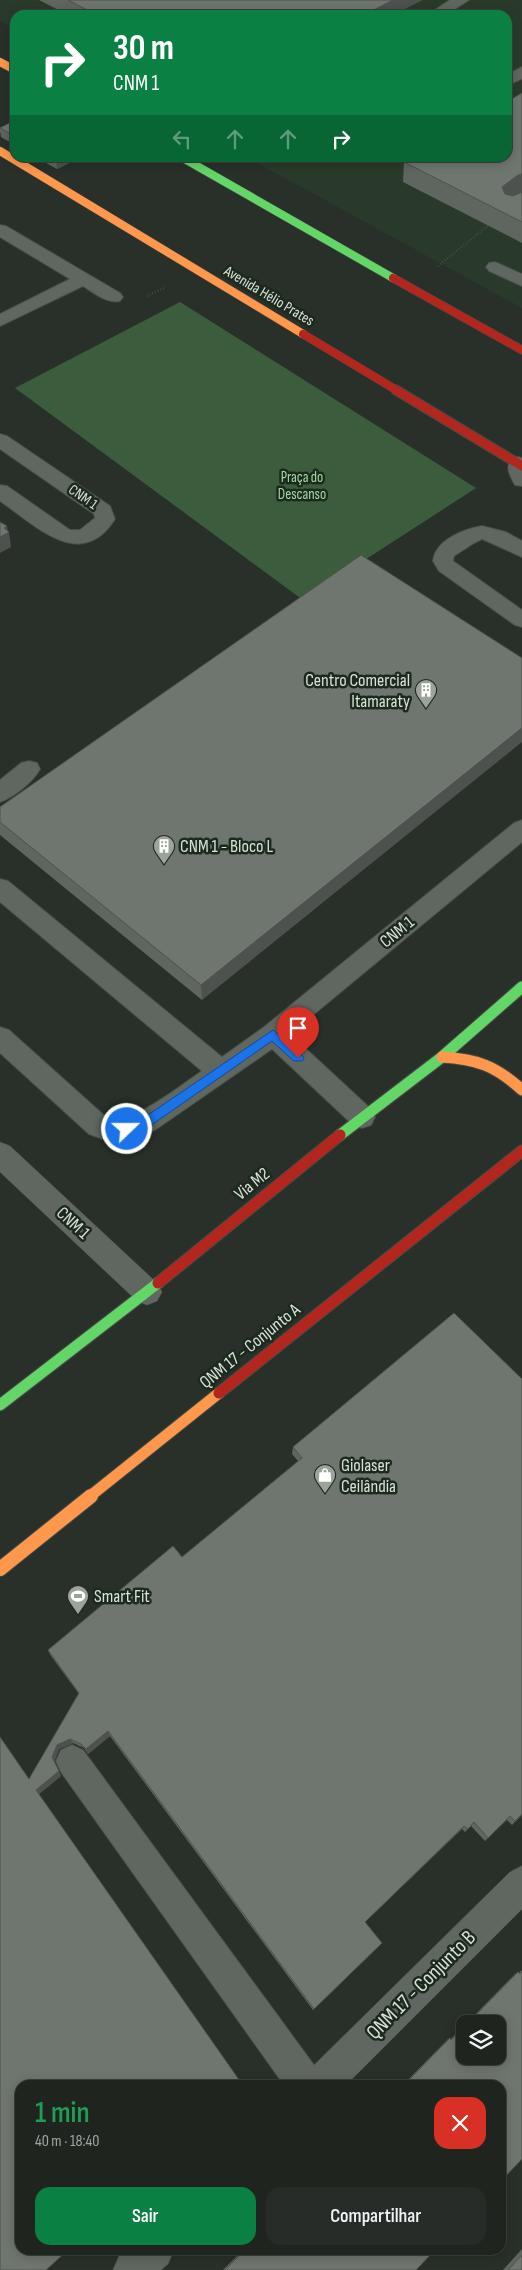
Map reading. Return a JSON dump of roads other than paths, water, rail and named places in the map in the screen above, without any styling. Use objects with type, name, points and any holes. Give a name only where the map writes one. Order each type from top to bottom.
[{"type":"main road","name":"Avenida Hélio Prates","points":[[18,162],[521,470]]},
{"type":"main road","points":[[190,162],[410,288],[522,349]]},
{"type":"main road","name":"Via M2","points":[[0,1405],[147,1292],[362,1117],[442,1057],[522,987]]},
{"type":"main road","points":[[442,1057],[478,1059],[501,1069],[522,1090]]},
{"type":"main road","name":"QNM 17 - Conjunto A","points":[[0,1569],[522,1150]]},
{"type":"street","name":"CNM 1","points":[[0,1154],[147,1292]]},
{"type":"street","name":"QNM 17 - Conjunto B","points":[[325,2080],[522,1884]]},
{"type":"street","points":[[134,2270],[149,2255]]},
{"type":"lane","points":[[444,10],[461,0]]},
{"type":"lane","points":[[0,230],[114,298]]},
{"type":"lane","points":[[496,267],[522,281]]},
{"type":"lane","points":[[0,321],[82,279]]},
{"type":"lane","name":"CNM 1","points":[[0,440],[103,511],[105,519],[101,526],[85,537],[68,537],[0,490]]},
{"type":"lane","points":[[522,550],[498,536],[484,531],[470,534],[461,540],[444,553],[443,560],[446,566],[522,620]]},
{"type":"lane","points":[[0,793],[30,768]]},
{"type":"lane","name":"CNM 1","points":[[0,1037],[98,1126],[113,1132],[146,1122],[273,1034],[522,829]]},
{"type":"lane","points":[[0,888],[220,1072]]},
{"type":"lane","points":[[273,1034],[362,1117]]},
{"type":"lane","points":[[72,1761],[302,2080]]},
{"type":"place","name":"Centro Comercial Itamaraty","points":[[426,709]]},
{"type":"place","name":"CNM 1 - Bloco L","points":[[164,865]]},
{"type":"place","name":"Giolaser Ceilândia","points":[[325,1494]]},
{"type":"place","name":"Smart Fit","points":[[78,1615]]},
{"type":"park label","name":"Praça do Descanso","points":[[302,486]]}]
